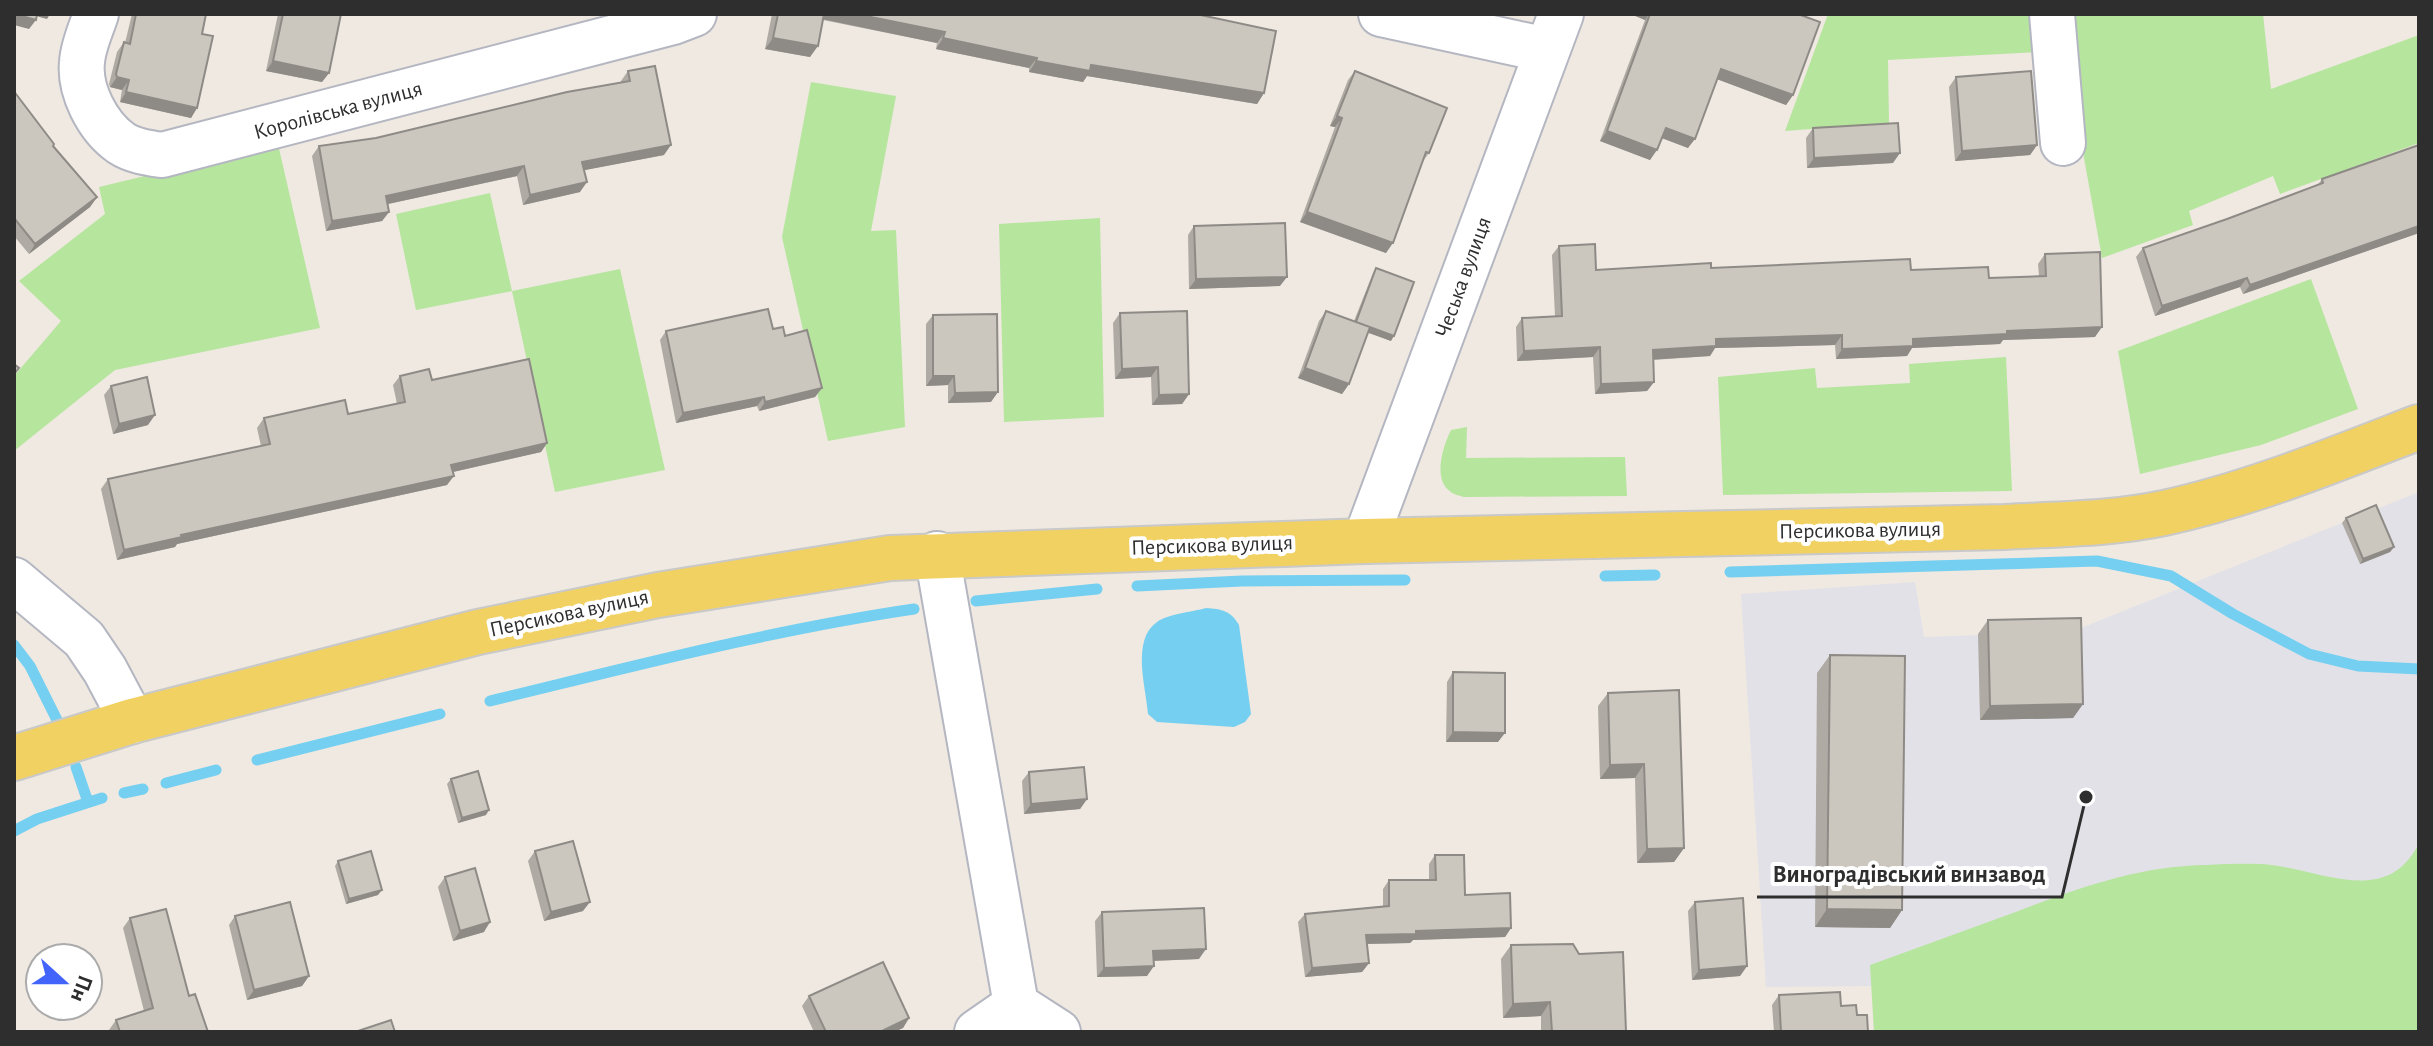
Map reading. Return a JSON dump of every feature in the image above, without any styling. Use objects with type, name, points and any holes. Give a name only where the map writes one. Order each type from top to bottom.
[{"type":"main road","name":"Персикова вулиця","points":[[14,758],[132,721],[465,635],[558,614],[841,565],[937,554],[1974,528],[2097,522],[2161,514],[2213,501],[2419,427]]},
{"type":"street","name":"Королівська вулиця","points":[[96,14],[82,62],[82,88],[106,129],[122,144],[162,155],[694,14]]},
{"type":"street","points":[[1381,14],[1554,32]]},
{"type":"street","points":[[2052,14],[2063,143]]},
{"type":"street","name":"Чеська вулиця","points":[[1365,541],[1554,32]]},
{"type":"street","points":[[937,554],[1016,1005],[1058,1032]]},
{"type":"street","points":[[14,580],[84,639],[105,670],[132,721]]},
{"type":"street","points":[[977,1032],[1016,1005]]},
{"type":"shaded area","points":[[2419,492],[2419,957],[1872,986],[1766,987],[1741,594],[1915,582],[1924,637],[2071,632]]},
{"type":"green space","points":[[1828,14],[2036,14],[2040,52],[1888,60],[1889,123],[1785,131]]},
{"type":"green space","points":[[2072,14],[2263,14],[2271,89],[2419,35],[2419,143],[2280,194],[2273,176],[2189,211],[2193,225],[2102,258],[2084,158]]},
{"type":"green space","points":[[811,82],[896,96],[871,231],[896,230],[905,427],[828,441],[782,237]]},
{"type":"green space","points":[[278,144],[320,328],[115,370],[14,451],[14,376],[61,321],[19,281],[105,214],[99,187]]},
{"type":"green space","points":[[490,193],[512,291],[416,310],[396,214]]},
{"type":"green space","points":[[1100,218],[1104,417],[1004,422],[999,224]]},
{"type":"green space","points":[[620,269],[665,470],[555,492],[512,291]]},
{"type":"green space","points":[[2311,279],[2358,409],[2261,445],[2140,474],[2118,351]]},
{"type":"green space","points":[[2006,357],[2012,491],[1723,495],[1718,377],[1815,368],[1817,388],[1910,383],[1909,364]]},
{"type":"green space","points":[[1467,427],[1466,458],[1625,457],[1627,496],[1463,497],[1454,494],[1442,480],[1442,453],[1451,430]]},
{"type":"green space","points":[[2419,843],[2419,1032],[1874,1032],[1870,965],[2060,896],[2131,874],[2180,866],[2272,865],[2333,878],[2372,880],[2390,874],[2406,863]]},
{"type":"water","points":[[1206,608],[1226,612],[1239,625],[1251,714],[1245,722],[1234,727],[1157,722],[1148,714],[1142,665],[1144,640],[1149,630],[1162,619]]},
{"type":"building","points":[[15,14],[37,14],[36,20]]},
{"type":"building","points":[[136,14],[206,14],[202,34],[213,36],[197,108],[126,92],[129,80],[116,74],[124,42],[130,44]]},
{"type":"building","points":[[283,14],[341,14],[329,73],[273,61]]},
{"type":"building","points":[[778,14],[824,14],[818,46],[773,38]]},
{"type":"building","points":[[856,14],[1196,14],[1276,31],[1264,93],[1091,65],[1090,71],[1036,61],[1037,58],[943,38],[945,32]]},
{"type":"building","points":[[1650,14],[1798,14],[1820,22],[1793,95],[1721,69],[1695,139],[1666,128],[1657,150],[1607,131]]},
{"type":"building","points":[[655,66],[671,145],[582,162],[587,182],[530,195],[524,166],[386,196],[389,212],[332,221],[319,146],[376,138],[567,92],[630,81],[628,71]]},
{"type":"building","points":[[1355,71],[1447,108],[1429,153],[1426,152],[1393,243],[1307,212],[1342,118],[1337,116]]},
{"type":"building","points":[[2031,71],[2037,145],[1962,151],[1956,77]]},
{"type":"building","points":[[16,94],[53,146],[97,197],[35,244],[14,218]]},
{"type":"building","points":[[1898,123],[1900,153],[1814,158],[1813,128]]},
{"type":"building","points":[[2419,145],[2419,226],[2250,285],[2247,278],[2162,306],[2143,248]]},
{"type":"building","points":[[1285,223],[1287,277],[1196,279],[1194,226]]},
{"type":"building","points":[[1595,244],[1596,270],[1711,263],[1711,268],[1910,259],[1911,270],[1988,267],[1989,278],[2046,276],[2045,254],[2100,252],[2102,327],[2007,331],[2007,334],[1913,339],[1913,346],[1842,349],[1842,335],[1716,339],[1716,346],[1653,350],[1654,382],[1601,384],[1600,347],[1524,351],[1522,318],[1562,316],[1559,246]]},
{"type":"building","points":[[1376,268],[1414,282],[1394,336],[1356,322]]},
{"type":"building","points":[[768,309],[773,329],[783,327],[785,336],[807,330],[822,388],[765,402],[764,397],[683,413],[666,331]]},
{"type":"building","points":[[1187,311],[1189,394],[1159,395],[1158,367],[1122,369],[1120,313]]},
{"type":"building","points":[[1326,311],[1370,327],[1349,384],[1305,368]]},
{"type":"building","points":[[997,314],[998,392],[955,393],[954,376],[933,376],[933,315]]},
{"type":"building","points":[[529,359],[547,443],[451,465],[454,476],[124,550],[108,479],[270,444],[264,418],[345,400],[348,414],[405,402],[400,376],[429,369],[432,380]]},
{"type":"building","points":[[147,377],[155,415],[119,424],[111,386]]},
{"type":"building","points":[[2376,505],[2394,547],[2363,559],[2346,518]]},
{"type":"building","points":[[2081,618],[2083,704],[1990,706],[1988,620]]},
{"type":"building","points":[[1830,655],[1905,656],[1902,910],[1827,909]]},
{"type":"building","points":[[1453,672],[1505,673],[1505,733],[1453,732]]},
{"type":"building","points":[[1679,690],[1684,848],[1647,849],[1644,764],[1610,765],[1608,693]]},
{"type":"building","points":[[1084,767],[1087,799],[1031,804],[1029,772]]},
{"type":"building","points":[[478,771],[489,810],[462,818],[451,779]]},
{"type":"building","points":[[573,841],[590,902],[551,912],[535,851]]},
{"type":"building","points":[[371,851],[382,890],[349,899],[338,861]]},
{"type":"building","points":[[1435,855],[1464,855],[1465,895],[1510,893],[1511,928],[1366,935],[1369,963],[1312,968],[1305,914],[1389,906],[1389,880],[1436,880]]},
{"type":"building","points":[[475,868],[490,922],[460,931],[445,877]]},
{"type":"building","points":[[1743,898],[1747,966],[1699,970],[1695,902]]},
{"type":"building","points":[[290,902],[309,976],[254,990],[235,916]]},
{"type":"building","points":[[1204,908],[1206,949],[1153,951],[1154,966],[1104,968],[1102,912]]},
{"type":"building","points":[[166,909],[189,996],[195,994],[208,1032],[120,1032],[116,1020],[153,1008],[130,918]]},
{"type":"building","points":[[1573,944],[1579,954],[1623,952],[1626,1032],[1552,1032],[1550,1002],[1513,1004],[1511,945]]},
{"type":"building","points":[[883,962],[909,1018],[880,1032],[826,1032],[809,996]]},
{"type":"building","points":[[1840,992],[1841,1006],[1856,1005],[1857,1015],[1867,1015],[1868,1032],[1781,1032],[1779,995]]},
{"type":"building","points":[[391,1020],[395,1032],[355,1032]]},
{"type":"waterway","points":[[1730,572],[2097,561],[2171,576],[2233,614],[2309,654],[2358,666],[2419,669]]},
{"type":"waterway","points":[[1605,576],[1655,575]]},
{"type":"waterway","points":[[1137,586],[1242,581],[1405,580]]},
{"type":"waterway","points":[[976,601],[1097,589]]},
{"type":"waterway","points":[[490,701],[754,638],[914,609]]},
{"type":"waterway","points":[[14,645],[30,666],[58,722]]},
{"type":"waterway","points":[[257,760],[440,714]]},
{"type":"waterway","points":[[76,767],[88,802]]},
{"type":"waterway","points":[[166,783],[216,770]]},
{"type":"waterway","points":[[124,793],[143,789]]},
{"type":"waterway","points":[[14,831],[37,819],[102,798]]},
{"type":"place","name":"Виноградівський винзавод","points":[[2086,797]]}]
